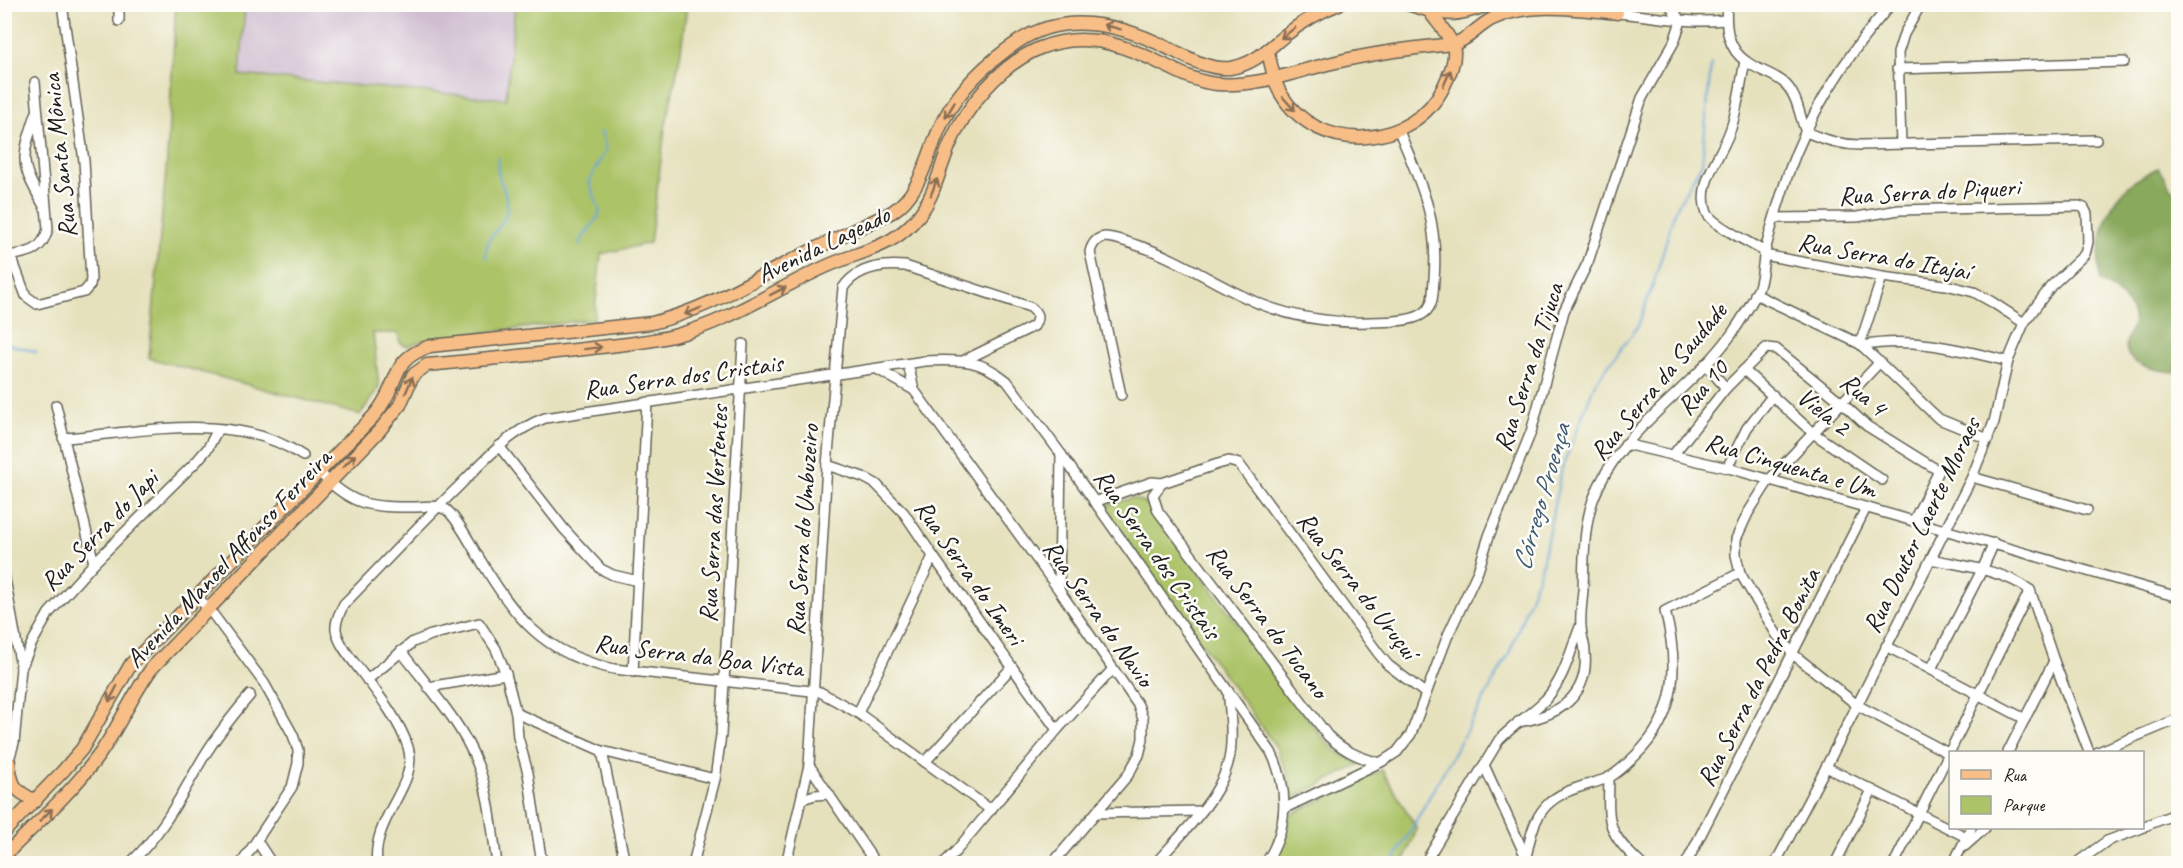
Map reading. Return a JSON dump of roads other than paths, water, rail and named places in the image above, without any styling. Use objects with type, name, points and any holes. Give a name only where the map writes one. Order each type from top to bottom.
[{"type":"main road","name":"Avenida Lageado","points":[[368,422],[384,402],[398,369],[404,361],[430,346],[652,324],[680,316],[709,305],[784,264],[901,207],[918,184],[944,119],[966,87],[982,70],[1020,41],[1054,26],[1073,22],[1109,25],[1157,43],[1196,62],[1229,68],[1258,59],[1311,17],[1339,4]]},
{"type":"main road","points":[[1407,4],[1440,14],[1463,14],[1490,4]]},
{"type":"main road","name":"Avenida Lageado","points":[[427,365],[607,346],[678,335],[731,314],[828,265],[882,246],[906,230],[921,213],[932,195],[959,127],[969,110],[991,83],[1028,55],[1054,43],[1079,39],[1113,43],[1206,82],[1241,85],[1370,54],[1453,44],[1463,40],[1491,20],[1532,8],[1615,9]]},
{"type":"main road","points":[[1267,50],[1280,94],[1300,116],[1330,133],[1364,138],[1381,136],[1399,131],[1430,108],[1440,94],[1453,65],[1453,44],[1430,12]]},
{"type":"main road","points":[[421,350],[427,365]]},
{"type":"main road","name":"Avenida Manoel Affonso Ferreira","points":[[4,856],[82,778],[117,727],[139,685],[152,668],[377,434],[394,414],[413,375],[427,365]]},
{"type":"main road","name":"Avenida Manoel Affonso Ferreira","points":[[4,832],[36,801],[82,748],[131,664],[368,422]]},
{"type":"main road","points":[[9,762],[10,776],[15,788],[19,793],[36,801]]},
{"type":"street","name":"Rua Santa Mônica","points":[[8,256],[29,299],[37,304],[84,292],[90,285],[91,263],[84,161],[62,4]]},
{"type":"street","points":[[119,4],[119,21]]},
{"type":"street","points":[[1669,4],[1681,21]]},
{"type":"street","points":[[1727,4],[1726,31],[1735,50],[1745,61],[1784,82],[1792,92],[1806,132],[1840,144],[2096,140]]},
{"type":"street","name":"Rua Serra da Saudade","points":[[1518,722],[1534,720],[1560,709],[1574,696],[1585,671],[1586,654],[1581,626],[1585,541],[1592,503],[1601,481],[1625,444],[1731,335],[1755,294],[1762,277],[1765,253],[1775,218],[1789,172],[1806,132],[1819,106],[1858,44],[1891,4]]},
{"type":"street","points":[[1900,144],[1898,53],[1904,34],[1921,4]]},
{"type":"street","name":"Avenida Lageado","points":[[1615,9],[1681,21],[1725,20]]},
{"type":"street","name":"Rua Serra da Tijuca","points":[[1425,693],[1448,635],[1478,571],[1489,536],[1531,432],[1564,311],[1588,262],[1642,98],[1674,42],[1681,21]]},
{"type":"street","points":[[1745,61],[1732,125],[1705,184],[1706,199],[1708,214],[1715,221],[1765,253]]},
{"type":"street","points":[[1897,69],[2124,62]]},
{"type":"street","points":[[8,256],[34,251],[41,247],[48,229],[35,82]]},
{"type":"street","points":[[38,109],[24,155],[25,168],[47,213]]},
{"type":"street","points":[[1121,395],[1090,252],[1094,243],[1101,238],[1110,238],[1149,249],[1185,264],[1249,300],[1302,316],[1339,322],[1377,322],[1415,317],[1426,312],[1432,300],[1434,279],[1432,228],[1420,178],[1399,131]]},
{"type":"street","name":"Rua Serra do Piqueri","points":[[1775,218],[1857,217],[1899,210],[1990,207],[2079,206],[2084,208]]},
{"type":"street","name":"Rua Doutor Laerte Moraes","points":[[1775,864],[1972,477],[1988,440],[1998,408],[2008,361],[2024,323],[2050,286],[2085,254],[2088,242],[2087,214],[2084,208]]},
{"type":"street","name":"Rua Serra do Itajaí","points":[[1765,253],[1882,277],[1946,285],[1974,292],[2024,323]]},
{"type":"street","points":[[834,376],[843,288],[848,280],[859,272],[887,265],[923,270],[1030,307],[1037,312],[1038,319],[1034,326],[965,360]]},
{"type":"street","points":[[1861,345],[1882,277]]},
{"type":"street","points":[[1755,294],[1861,345],[1925,409],[1939,419],[1988,440]]},
{"type":"street","points":[[1861,345],[1910,343],[1958,349],[2008,361]]},
{"type":"street","name":"Rua Serra das Vertentes","points":[[693,864],[715,779],[721,735],[743,344]]},
{"type":"street","name":"Rua 10","points":[[1673,455],[1725,388],[1766,348]]},
{"type":"street","name":"Rua 4","points":[[1766,348],[1776,349],[1868,426],[1938,471],[1914,520]]},
{"type":"street","name":"Rua Serra dos Cristais","points":[[377,864],[380,834],[385,818],[405,783],[409,771],[410,752],[399,726],[343,647],[336,629],[338,617],[344,604],[499,446],[530,423],[545,418],[908,364],[965,360],[995,371],[1007,381],[1061,454],[1259,732],[1279,769],[1285,808]]},
{"type":"street","points":[[1880,362],[1843,404],[1769,480],[1748,513],[1736,539],[1736,555],[1740,573],[1777,635],[1793,654],[1857,705],[1948,753]]},
{"type":"street","name":"Rua Serra do Navio","points":[[908,364],[914,390],[1059,590],[1138,705],[1143,720],[1143,739],[1139,756],[1128,775],[1052,864]]},
{"type":"street","points":[[1705,364],[1725,388]]},
{"type":"street","name":"Rua Serra do Navio","points":[[877,369],[914,390]]},
{"type":"street","name":"Viela 2","points":[[1744,370],[1813,433],[1882,480]]},
{"type":"street","name":"Rua Serra do Umbuzeiro","points":[[786,864],[809,765],[816,691],[827,465],[834,376]]},
{"type":"street","points":[[1727,468],[1747,428],[1773,395]]},
{"type":"street","points":[[633,672],[647,402]]},
{"type":"street","points":[[56,405],[94,563]]},
{"type":"street","points":[[63,438],[187,428],[218,429],[268,437],[303,456]]},
{"type":"street","name":"Rua Serra do Japi","points":[[21,668],[49,613],[94,563],[196,462],[208,448],[218,429]]},
{"type":"street","name":"Rua Cinquenta e Um","points":[[1625,444],[1727,468],[2178,597]]},
{"type":"street","points":[[499,446],[557,519],[601,569],[613,575],[638,581]]},
{"type":"street","points":[[1059,590],[1061,454]]},
{"type":"street","name":"Rua Serra do Uruçuí","points":[[1094,502],[1152,482],[1162,483],[1229,461],[1239,464],[1378,653],[1388,665],[1425,693]]},
{"type":"street","name":"Rua Serra do Imeri","points":[[827,465],[863,477],[876,484],[904,513],[1057,730]]},
{"type":"street","points":[[319,472],[352,499],[364,504],[381,507],[438,506]]},
{"type":"street","points":[[1972,477],[2087,510]]},
{"type":"street","name":"Rua Serra do Tucano","points":[[1162,483],[1153,495],[1158,511],[1328,736],[1343,750],[1357,757],[1379,763]]},
{"type":"street","name":"Rua Serra da Boa Vista","points":[[438,506],[451,513],[507,604],[535,633],[562,652],[593,665],[633,672],[816,691],[858,713],[991,810]]},
{"type":"street","name":"Rua Serra da Pedra Bonita","points":[[1686,864],[1866,508]]},
{"type":"street","points":[[1931,669],[1994,543]]},
{"type":"street","points":[[858,713],[933,556]]},
{"type":"street","points":[[1931,559],[1982,570],[2020,582],[2030,590],[2088,751]]},
{"type":"street","points":[[4,573],[21,668],[14,744],[4,776]]},
{"type":"street","points":[[1527,860],[1534,824],[1547,805],[1579,787],[1610,777],[1629,763],[1659,725],[1671,695],[1674,658],[1665,611],[1740,573]]},
{"type":"street","points":[[1894,864],[2030,590]]},
{"type":"street","points":[[196,596],[209,609],[264,682],[293,735],[298,750],[298,763],[292,787],[241,864]]},
{"type":"street","points":[[367,680],[413,642],[479,623],[496,650],[506,674],[516,713],[518,737],[528,773],[542,864]]},
{"type":"street","points":[[1427,864],[1429,856],[1499,740],[1546,699],[1555,687],[1563,674],[1581,626]]},
{"type":"street","points":[[1886,646],[2025,719]]},
{"type":"street","points":[[401,651],[460,730],[477,761],[490,814],[496,864]]},
{"type":"street","points":[[2009,751],[2054,661]]},
{"type":"street","points":[[925,762],[1012,667]]},
{"type":"street","points":[[943,864],[1057,730],[1113,669]]},
{"type":"street","points":[[428,687],[506,674]]},
{"type":"street","points":[[1155,864],[1216,793],[1232,745],[1227,689]]},
{"type":"street","points":[[1265,864],[1279,836],[1285,808],[1397,752],[1411,734],[1425,693]]},
{"type":"street","points":[[129,864],[155,838],[218,735],[250,695]]},
{"type":"street","points":[[516,713],[602,751],[715,779]]},
{"type":"street","points":[[2103,751],[2178,719]]},
{"type":"street","points":[[602,751],[625,864]]},
{"type":"street","points":[[809,765],[876,864]]},
{"type":"street","points":[[1484,765],[1527,860]]},
{"type":"street","points":[[1826,766],[1949,828]]},
{"type":"street","points":[[1610,777],[1609,809],[1613,834],[1641,864]]},
{"type":"street","points":[[1835,864],[1872,790]]},
{"type":"street","points":[[802,799],[829,794]]},
{"type":"street","points":[[1097,813],[1201,811]]},
{"type":"street","points":[[2144,826],[2178,813]]},
{"type":"street","points":[[1950,829],[1966,837]]},
{"type":"street","points":[[1953,864],[1970,829]]},
{"type":"street","points":[[1960,850],[1984,829]]},
{"type":"street","points":[[2075,864],[2107,841],[2137,829]]},
{"type":"street","points":[[257,841],[272,864]]},
{"type":"waterway","name":"Córrego Proença","points":[[1392,864],[1509,654],[1541,569],[1562,468],[1595,383],[1638,326],[1656,276],[1675,210],[1702,163],[1711,64]]},
{"type":"waterway","points":[[579,246],[600,212],[589,182],[606,150],[601,131]]},
{"type":"waterway","points":[[486,258],[489,241],[506,213],[507,204],[498,172],[498,158]]},
{"type":"waterway","points":[[4,343],[37,352]]}]
